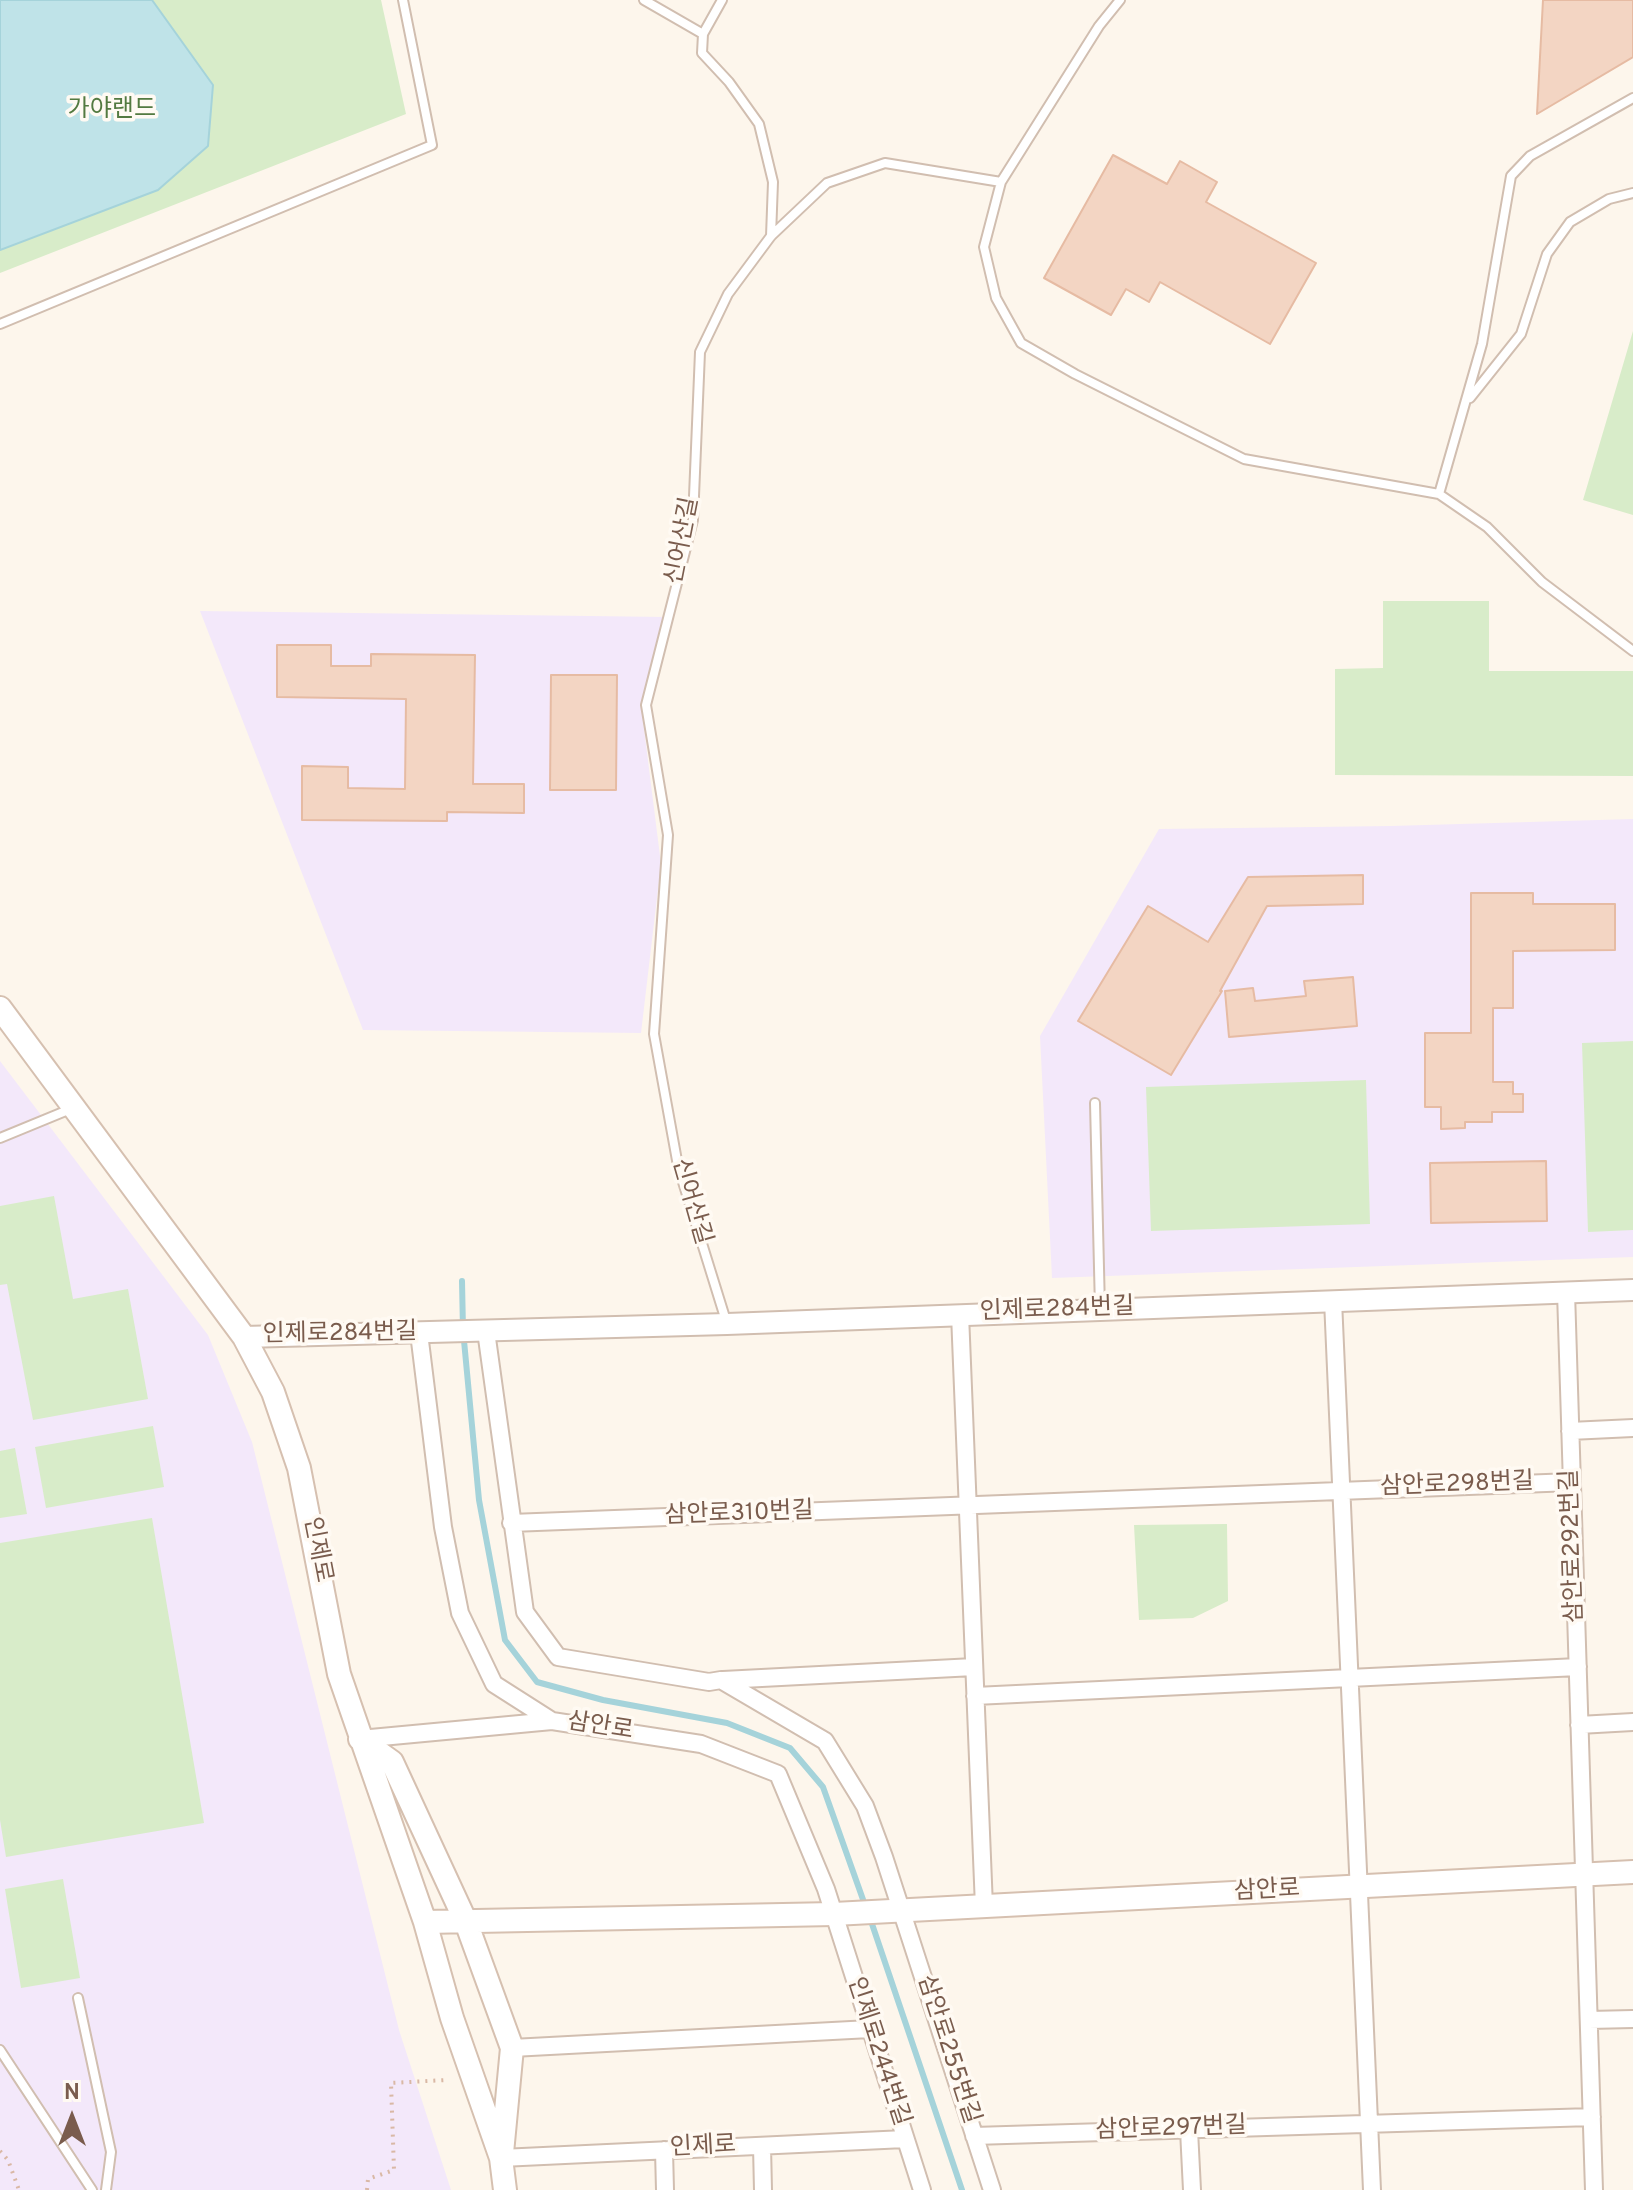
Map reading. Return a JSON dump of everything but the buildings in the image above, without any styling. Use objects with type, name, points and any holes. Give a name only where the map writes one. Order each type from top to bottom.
[{"type":"main road","name":"인제로","points":[[0,1008],[244,1337],[273,1392],[299,1468],[314,1532],[339,1674],[425,1922],[452,2018],[501,2158],[505,2190]]},
{"type":"main road","points":[[360,1739],[392,1762],[466,1922],[512,2048],[501,2158]]},
{"type":"main road","name":"삼안로","points":[[838,1914],[1633,1872]]},
{"type":"main road","points":[[425,1922],[838,1914]]},
{"type":"street","name":"인제로284번길","points":[[244,1337],[727,1324],[1633,1290]]},
{"type":"street","name":"삼안로292번길","points":[[1566,1292],[1594,2190]]},
{"type":"street","points":[[1333,1300],[1372,2190]]},
{"type":"street","points":[[960,1314],[984,1907]]},
{"type":"street","points":[[483,1331],[525,1612],[558,1657],[709,1682],[974,1667]]},
{"type":"street","name":"삼안로","points":[[428,1333],[443,1527],[460,1613],[494,1684],[552,1721],[701,1744],[778,1774],[838,1914]]},
{"type":"street","points":[[1570,1431],[1633,1428]]},
{"type":"street","name":"삼안로298번길","points":[[1342,1491],[1572,1482]]},
{"type":"street","name":"삼안로310번길","points":[[511,1523],[1342,1491]]},
{"type":"street","points":[[975,1696],[1578,1667]]},
{"type":"street","points":[[721,1680],[825,1741],[865,1806],[896,1910]]},
{"type":"street","points":[[360,1739],[552,1721]]},
{"type":"street","points":[[1579,1725],[1633,1722]]},
{"type":"street","name":"삼안로255번길","points":[[896,1910],[992,2190]]},
{"type":"street","name":"인제로244번길","points":[[838,1914],[870,2029],[922,2190]]},
{"type":"street","points":[[1589,2020],[1633,2019]]},
{"type":"street","points":[[512,2048],[870,2029]]},
{"type":"street","name":"삼안로297번길","points":[[974,2136],[1592,2117]]},
{"type":"street","points":[[1189,2130],[1192,2190]]},
{"type":"street","name":"인제로","points":[[501,2158],[905,2139]]},
{"type":"street","points":[[762,2146],[763,2190]]},
{"type":"street","points":[[664,2150],[665,2190]]},
{"type":"lane","points":[[0,324],[432,145],[403,0]]},
{"type":"lane","points":[[644,0],[703,34]]},
{"type":"lane","points":[[722,0],[703,34],[702,53],[729,82],[759,124],[773,182],[771,236]]},
{"type":"lane","points":[[1113,2],[1001,182],[984,247],[996,298],[1021,343],[1075,374],[1244,459],[1439,494],[1487,527],[1542,582],[1633,651]]},
{"type":"lane","points":[[1439,494],[1482,344],[1511,176],[1530,156],[1633,98]]},
{"type":"lane","name":"신어산길","points":[[727,1324],[678,1166],[654,1034],[668,835],[646,705],[693,520],[700,352],[728,294],[771,236],[827,183],[885,163],[1001,182]]},
{"type":"lane","points":[[1467,402],[1521,334],[1547,254],[1570,222],[1609,199],[1633,193]]},
{"type":"lane","points":[[1095,1103],[1100,1310]]},
{"type":"lane","points":[[0,1138],[74,1107]]},
{"type":"lane","points":[[78,1998],[111,2152],[106,2190]]},
{"type":"lane","points":[[0,2050],[92,2190]]},
{"type":"path","points":[[367,2190],[368,2179],[394,2170],[391,2083],[446,2080]]},
{"type":"path","points":[[0,2151],[8,2160],[19,2190]]},
{"type":"shaded area","points":[[200,611],[667,617],[641,705],[661,864],[641,1033],[363,1030]]},
{"type":"shaded area","points":[[1633,819],[1633,1257],[1052,1278],[1040,1036],[1159,829]]},
{"type":"shaded area","points":[[0,1061],[208,1335],[252,1442],[399,2030],[451,2190],[0,2190]]},
{"type":"green space","name":"가야랜드","points":[[0,0],[381,0],[406,114],[0,273]]},
{"type":"green space","points":[[1633,331],[1633,515],[1583,500]]},
{"type":"green space","points":[[1383,601],[1489,601],[1489,671],[1633,671],[1633,776],[1335,775],[1335,669],[1383,668]]},
{"type":"green space","points":[[1633,1041],[1633,1230],[1588,1232],[1582,1043]]},
{"type":"green space","points":[[1366,1080],[1370,1224],[1151,1231],[1146,1087]]},
{"type":"green space","points":[[54,1196],[73,1299],[128,1289],[148,1399],[33,1420],[7,1284],[0,1285],[0,1206]]},
{"type":"green space","points":[[153,1426],[164,1487],[46,1508],[35,1447]]},
{"type":"green space","points":[[15,1448],[27,1514],[0,1518],[0,1451]]},
{"type":"green space","points":[[152,1518],[204,1823],[6,1857],[0,1820],[0,1543]]},
{"type":"green space","points":[[1227,1524],[1228,1601],[1193,1618],[1139,1620],[1134,1525]]},
{"type":"green space","points":[[63,1879],[80,1978],[21,1988],[5,1889]]},
{"type":"water","points":[[0,0],[152,0],[213,85],[208,146],[158,190],[0,250]]},
{"type":"waterway","points":[[462,1281],[463,1330],[479,1500],[505,1640],[537,1682],[603,1700],[727,1723],[790,1748],[823,1787],[866,1908]]},
{"type":"waterway","points":[[870,1918],[962,2190]]}]
